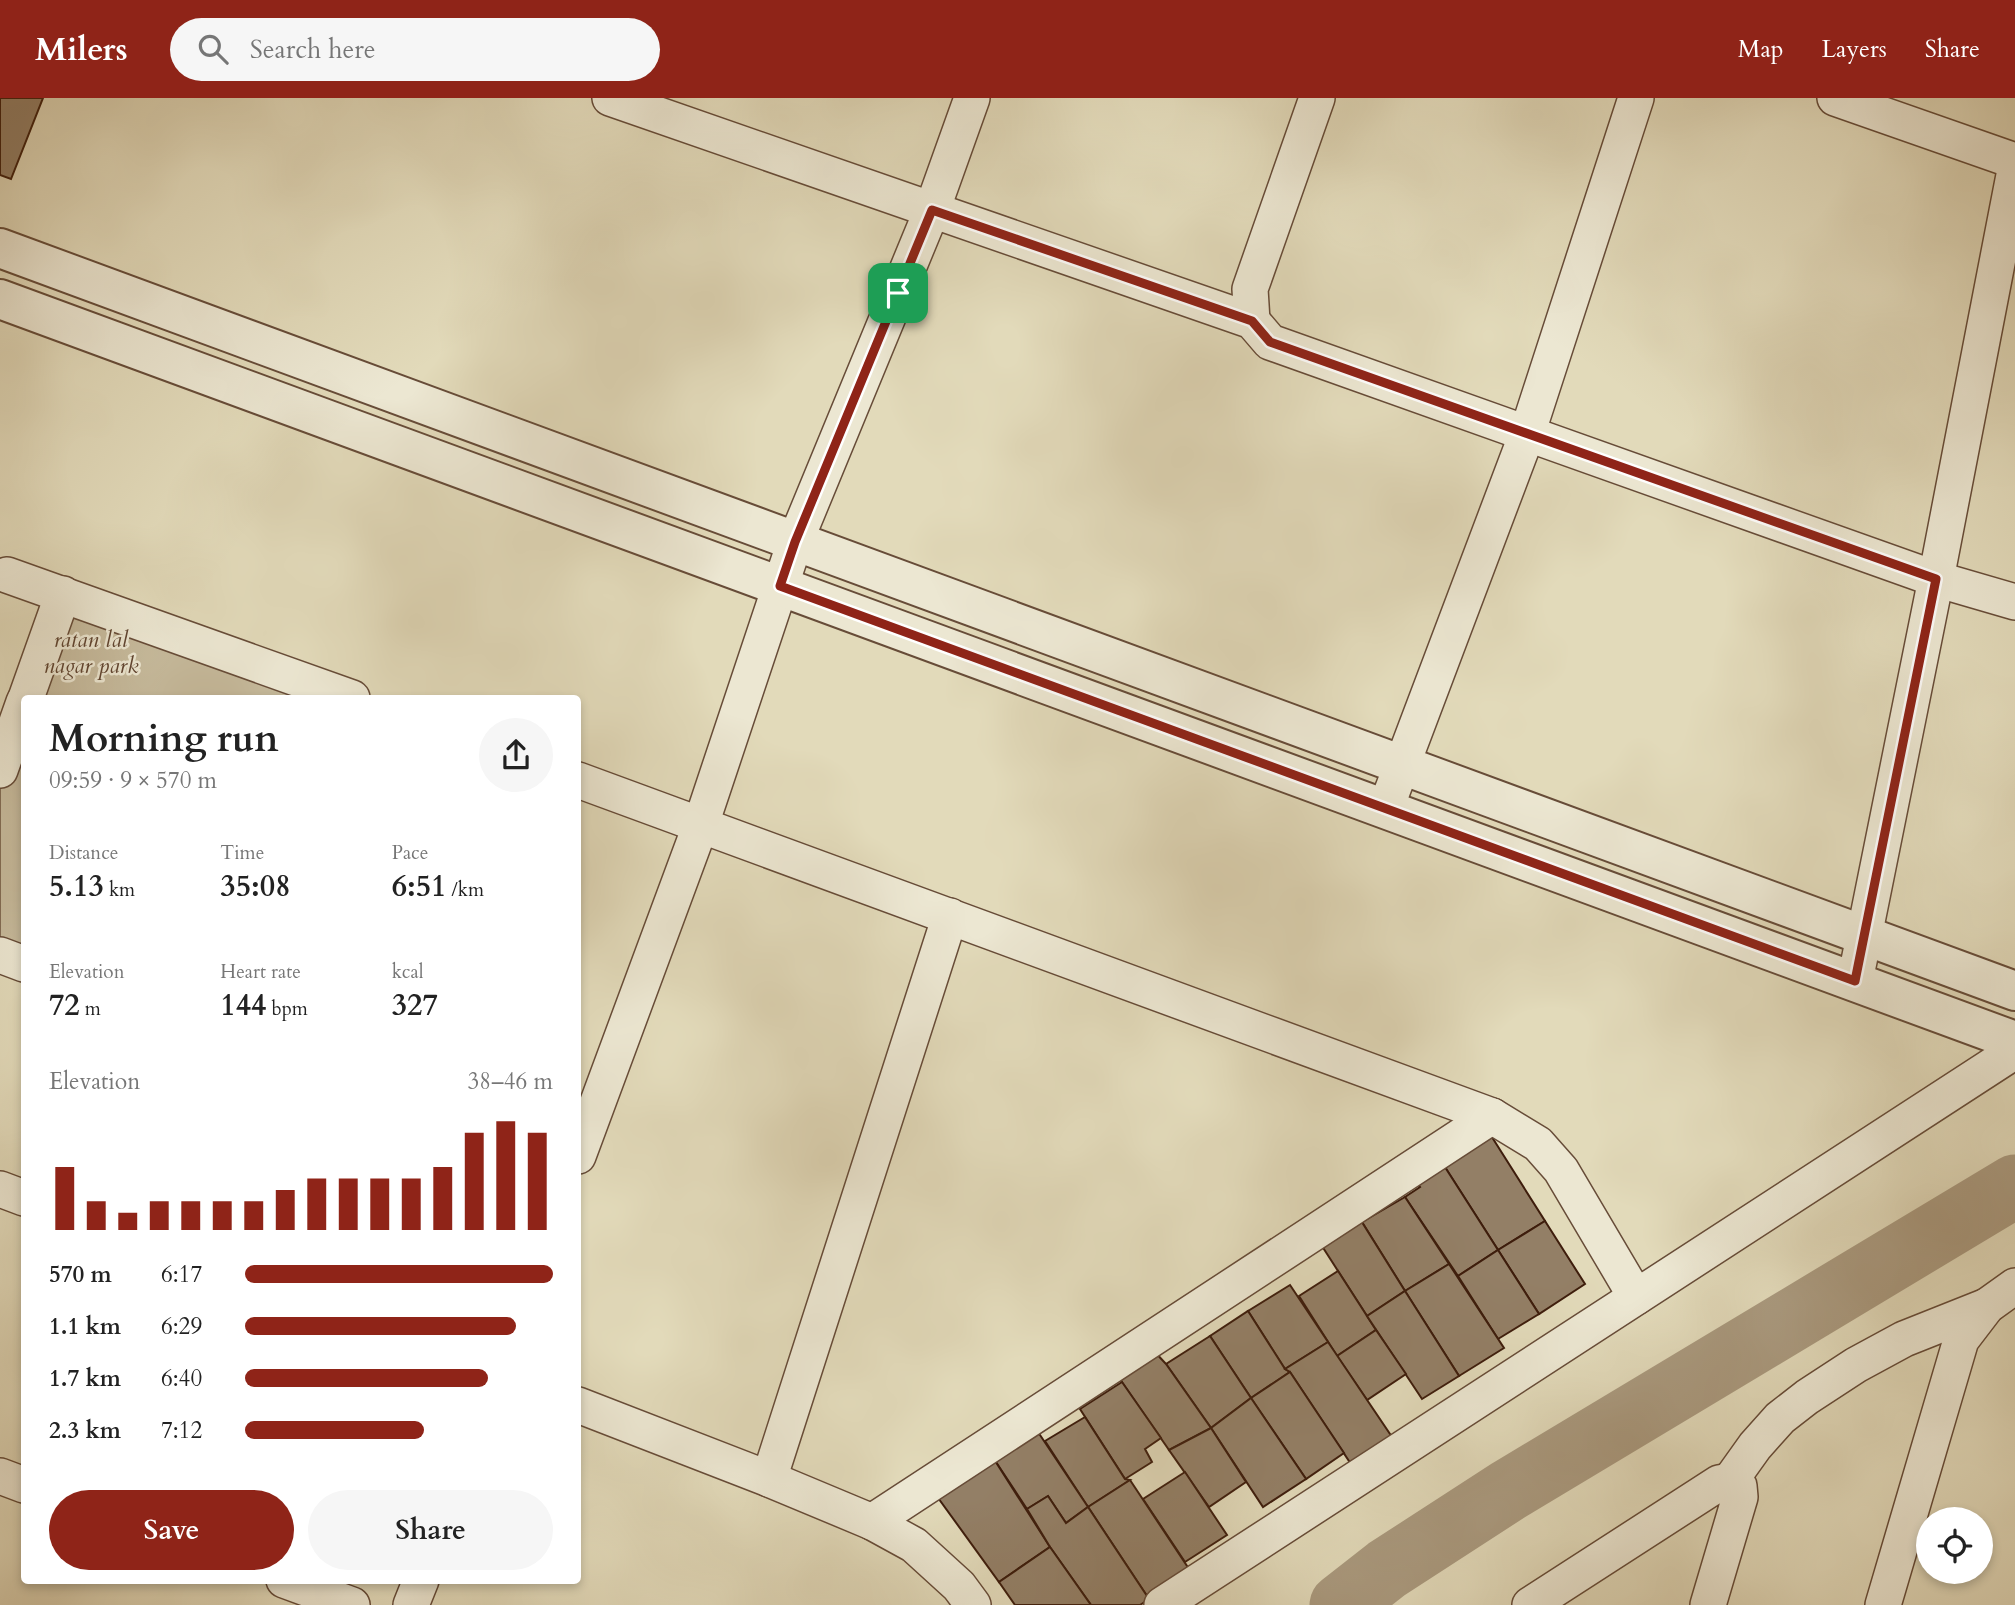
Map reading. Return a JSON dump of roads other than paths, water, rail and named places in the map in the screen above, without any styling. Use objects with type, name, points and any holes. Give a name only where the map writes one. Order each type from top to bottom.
[{"type":"street","points":[[610,98],[1252,321],[1270,342],[1936,579],[2015,602]]},
{"type":"street","points":[[581,1148],[701,824],[795,542],[932,210],[972,98]]},
{"type":"street","points":[[1252,321],[1250,289],[1317,98]]},
{"type":"street","points":[[1385,810],[1527,434],[1636,98]]},
{"type":"street","points":[[1835,98],[2015,161]]},
{"type":"street","points":[[1855,981],[2015,170]]},
{"type":"street","points":[[0,248],[2015,991]]},
{"type":"street","points":[[0,299],[2015,1041]]},
{"type":"street","points":[[7,575],[344,695]]},
{"type":"street","points":[[27,695],[63,594]]},
{"type":"street","points":[[0,770],[21,711]]},
{"type":"street","points":[[581,780],[1492,1116],[1538,1144],[1561,1170],[1636,1297]]},
{"type":"street","points":[[769,1479],[950,916]]},
{"type":"street","points":[[0,955],[21,963]]},
{"type":"street","points":[[1162,1605],[2015,1051]]},
{"type":"street","points":[[872,1522],[1492,1116]]},
{"type":"street","points":[[0,1189],[21,1197]]},
{"type":"street","points":[[1730,1481],[1755,1446],[1780,1418],[1807,1396],[1904,1339],[1987,1306],[2015,1286]]},
{"type":"street","points":[[1883,1605],[1961,1340],[1987,1306]]},
{"type":"street","points":[[581,1406],[872,1522],[914,1545],[959,1586],[973,1605]]},
{"type":"street","points":[[0,1476],[21,1484]]},
{"type":"street","points":[[1530,1605],[1719,1483],[1730,1481],[1739,1486],[1740,1497],[1708,1605]]},
{"type":"street","points":[[295,1584],[352,1605]]},
{"type":"street","points":[[411,1605],[419,1584]]},
{"type":"waterway","points":[[1341,1605],[1387,1569],[1509,1490],[2015,1186]]},
{"type":"park label","name":"ratan lal nagar park","points":[[91,652]]}]
